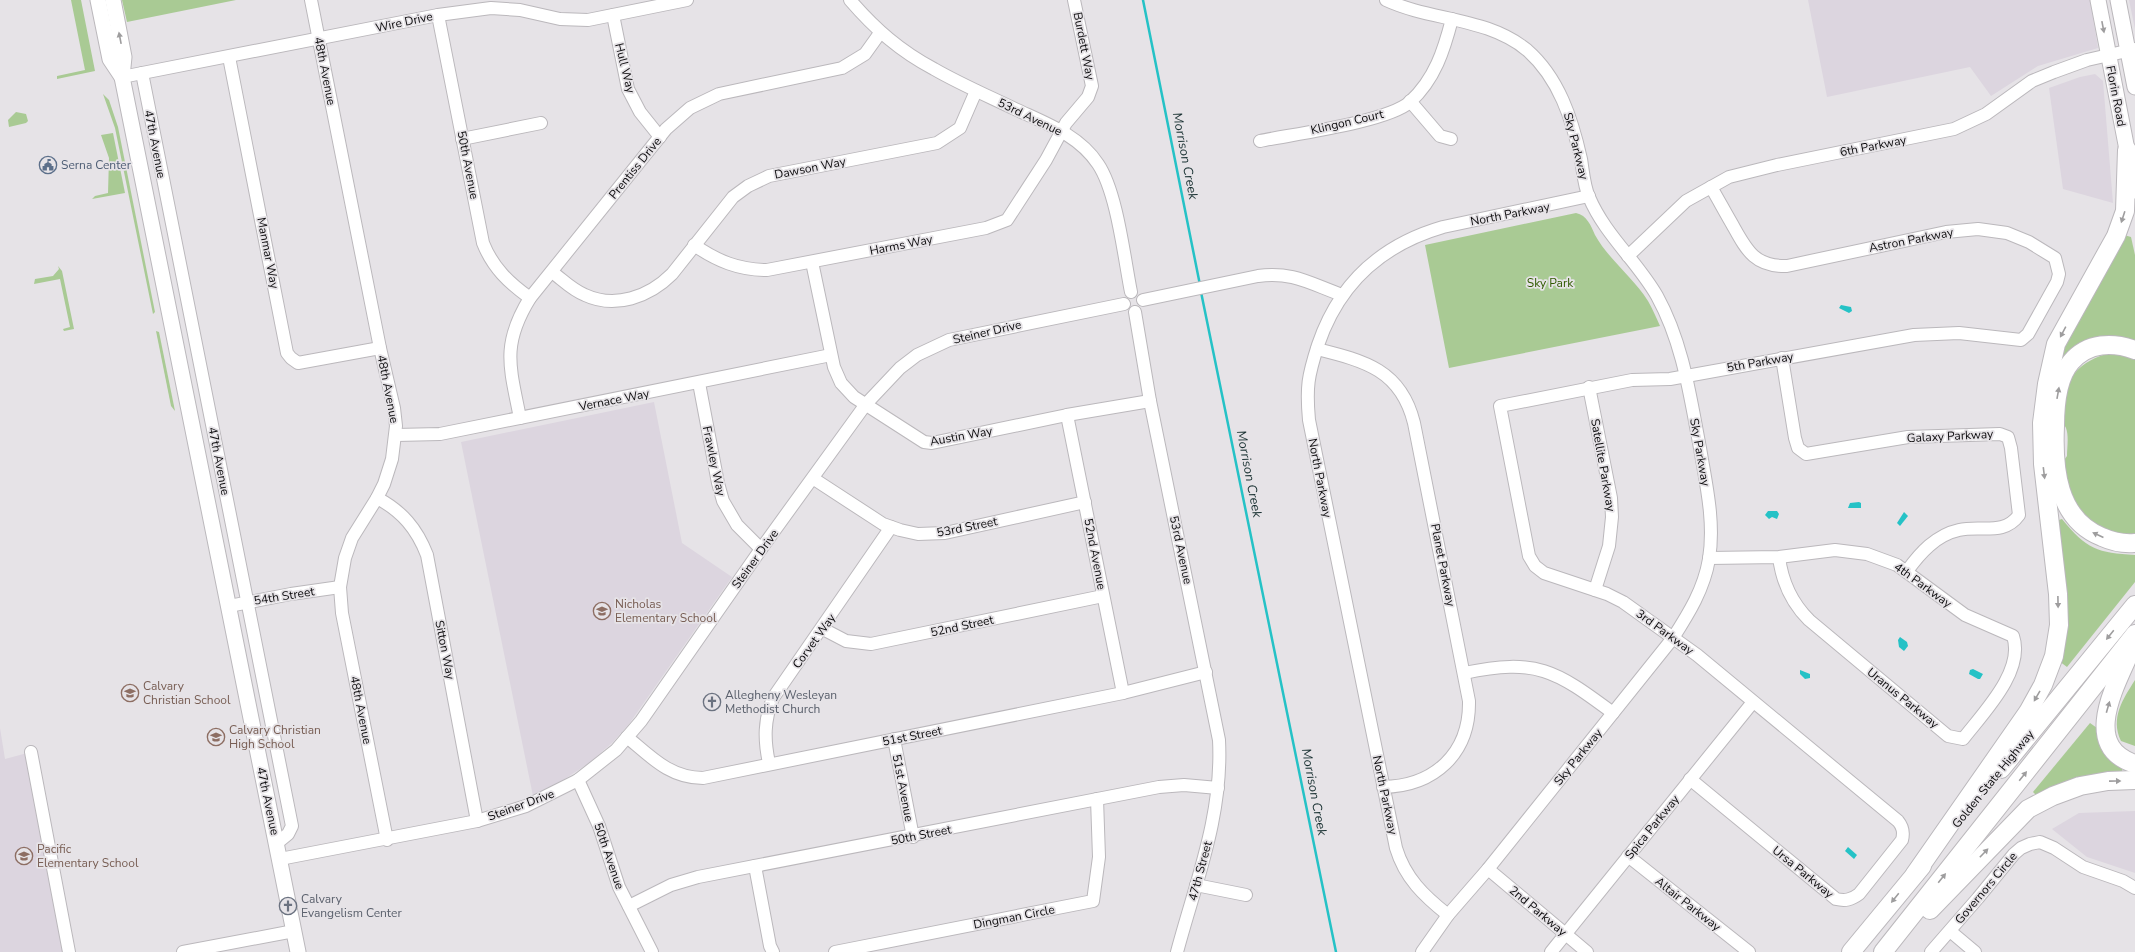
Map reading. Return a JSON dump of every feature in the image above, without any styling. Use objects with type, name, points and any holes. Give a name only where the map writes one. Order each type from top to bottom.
[{"type":"highway","points":[[1915,874],[2028,712],[2043,685],[2054,656],[2059,625],[2058,594],[2043,464],[2042,424],[2047,384],[2056,344],[2118,230],[2125,211],[2127,150]]},
{"type":"highway","points":[[2135,350],[2120,345],[2102,345],[2085,350],[2071,361],[2061,376],[2055,412],[2054,448],[2058,484],[2065,504],[2077,521],[2093,534],[2113,542],[2135,543]]},
{"type":"highway","name":"Golden State Highway","points":[[1851,952],[2135,605]]},
{"type":"highway","name":"Golden State Highway","points":[[1883,952],[2135,634]]},
{"type":"highway","points":[[2135,640],[2107,708],[2104,724],[2110,745],[2117,755],[2135,764]]},
{"type":"highway","points":[[1889,952],[2028,809],[2053,796],[2080,786],[2108,781],[2135,780]]},
{"type":"main road","name":"47th Avenue","points":[[98,0],[110,59],[122,77]]},
{"type":"main road","name":"47th Avenue","points":[[113,0],[124,56],[122,77],[298,952]]},
{"type":"main road","name":"Florin Road","points":[[2098,0],[2135,191]]},
{"type":"main road","name":"Florin Road","points":[[2118,0],[2131,50],[2135,87]]},
{"type":"street","name":"48th Avenue","points":[[311,0],[380,348],[394,408],[396,435],[390,468],[377,498],[348,548],[342,568],[340,587],[342,613],[387,840]]},
{"type":"street","name":"Wire Drive","points":[[122,77],[491,4],[570,20],[588,20],[687,0]]},
{"type":"street","name":"53rd Avenue","points":[[850,0],[880,33],[934,70],[1062,130],[1093,157],[1107,183],[1113,202],[1131,292]]},
{"type":"street","name":"Burdett Way","points":[[1062,130],[1088,97],[1092,86],[1074,0]]},
{"type":"street","name":"Sky Parkway","points":[[1386,0],[1414,11],[1489,28],[1510,38],[1541,64],[1562,98],[1570,116],[1589,196],[1603,223],[1618,245],[1650,285],[1665,312],[1686,376],[1708,498],[1709,558],[1693,608],[1673,638],[1488,869],[1448,915],[1422,952]]},
{"type":"street","name":"50th Avenue","points":[[438,15],[481,234],[487,252],[502,276],[530,298]]},
{"type":"street","name":"Hull Way","points":[[613,15],[628,89],[640,112],[660,137]]},
{"type":"street","name":"Klingon Court","points":[[1260,141],[1393,112],[1410,101],[1437,68],[1452,19]]},
{"type":"street","name":"Prentiss Drive","points":[[520,418],[511,372],[510,350],[514,328],[530,298],[660,137],[682,114],[699,103],[719,94],[834,71],[850,65],[865,54],[880,33]]},
{"type":"street","name":"6th Parkway","points":[[1628,256],[1686,201],[1729,177],[1757,169],[1954,129],[1986,114],[2032,81],[2075,63],[2108,54],[2131,50]]},
{"type":"street","name":"Manmar Way","points":[[229,57],[287,353],[298,363],[380,348]]},
{"type":"street","name":"47th Avenue","points":[[142,73],[292,826],[288,834],[277,843]]},
{"type":"street","name":"Dawson Way","points":[[552,272],[585,296],[604,301],[624,300],[642,295],[665,281],[734,197],[748,186],[769,176],[928,145],[945,139],[960,128],[976,91]]},
{"type":"street","points":[[1410,101],[1440,136],[1451,139]]},
{"type":"street","points":[[462,139],[541,123]]},
{"type":"street","name":"Harms Way","points":[[694,245],[716,260],[749,269],[767,270],[986,228],[1004,223],[1046,160],[1062,130]]},
{"type":"street","name":"Astron Parkway","points":[[1711,187],[1746,249],[1760,261],[1778,266],[1787,266],[1946,232],[1978,229],[2008,233],[2029,242],[2055,258],[2059,274],[2057,282],[2028,334],[2021,340]]},
{"type":"street","name":"North Parkway","points":[[1448,915],[1420,891],[1402,865],[1396,848],[1309,420],[1308,376],[1330,316],[1342,295],[1353,281],[1379,257],[1394,247],[1420,234],[1443,227],[1589,196]]},
{"type":"street","name":"Austin Way","points":[[812,262],[831,355],[834,367],[841,383],[847,391],[924,442],[932,442],[1067,415],[1150,401]]},
{"type":"street","points":[[1143,300],[1217,286],[1258,276],[1277,274],[1300,278],[1342,295]]},
{"type":"street","points":[[1131,292],[1139,294],[1143,300],[1143,305],[1135,312],[1126,308],[1124,304],[1127,294],[1131,292]]},
{"type":"street","name":"Steiner Drive","points":[[280,859],[387,840],[477,821],[526,806],[578,780],[616,750],[641,721],[761,549],[814,478],[866,404],[900,368],[918,354],[949,340],[1124,304]]},
{"type":"street","name":"53rd Avenue","points":[[1135,312],[1150,401],[1219,740],[1220,764],[1218,788]]},
{"type":"street","name":"5th Parkway","points":[[1500,406],[1589,387],[1636,380],[1670,379],[1914,335],[1959,332],[2021,340]]},
{"type":"street","name":"Planet Parkway","points":[[1317,349],[1359,360],[1375,367],[1395,384],[1409,406],[1414,423],[1469,702],[1468,721],[1463,739],[1454,755],[1440,768],[1424,778],[1402,786],[1383,787]]},
{"type":"street","name":"Vernace Way","points":[[396,435],[440,434],[699,383],[831,355]]},
{"type":"street","name":"Galaxy Parkway","points":[[1782,358],[1795,438],[1798,448],[1806,454],[1908,437],[2000,434],[2008,437],[2011,448],[2019,514],[2014,521],[1995,530],[1965,529],[1946,535],[1934,541],[1920,553],[1907,571]]},
{"type":"street","name":"Frawley Way","points":[[699,383],[718,484],[723,501],[737,525],[761,549]]},
{"type":"street","name":"Satellite Parkway","points":[[1589,387],[1610,498],[1612,517],[1609,546],[1595,590]]},
{"type":"street","name":"3rd Parkway","points":[[1500,406],[1529,556],[1535,566],[1544,573],[1595,590],[1624,602],[1673,638],[1753,702],[1898,821],[1903,830]]},
{"type":"street","name":"52nd Avenue","points":[[1067,415],[1122,693]]},
{"type":"street","name":"53rd Street","points":[[814,478],[867,514],[891,527],[918,534],[945,533],[1085,502]]},
{"type":"street","name":"Sitton Way","points":[[377,498],[397,510],[408,520],[419,537],[426,555],[477,821]]},
{"type":"street","name":"Corvet Way","points":[[769,763],[765,733],[770,707],[777,690],[823,629],[891,527]]},
{"type":"street","name":"4th Parkway","points":[[1709,558],[1779,557],[1824,551],[1846,550],[1878,557],[1907,571],[1947,603],[1965,615],[2013,636]]},
{"type":"street","name":"Uranus Parkway","points":[[1779,557],[1782,575],[1788,592],[1797,607],[1809,620],[1948,736],[1955,739],[1963,739],[2004,682],[2014,661],[2016,647],[2013,636]]},
{"type":"street","name":"54th Street","points":[[229,606],[340,587]]},
{"type":"street","name":"52nd Street","points":[[823,629],[846,641],[871,644],[1103,596]]},
{"type":"street","points":[[1464,673],[1508,666],[1539,669],[1567,680],[1613,713]]},
{"type":"street","name":"51st Street","points":[[628,737],[661,765],[685,776],[712,777],[769,763],[1122,693],[1206,672]]},
{"type":"street","name":"Spica Parkway","points":[[1552,952],[1753,702]]},
{"type":"street","name":"51st Avenue","points":[[894,739],[913,837]]},
{"type":"street","points":[[31,752],[69,952]]},
{"type":"street","name":"Ursa Parkway","points":[[1690,779],[1836,899],[1843,901],[1854,898],[1859,894],[1902,840],[1903,830]]},
{"type":"street","name":"50th Avenue","points":[[578,780],[599,826],[612,871],[652,952]]},
{"type":"street","name":"50th Street","points":[[629,906],[671,885],[698,877],[913,837],[1097,799],[1170,786],[1218,788]]},
{"type":"street","name":"47th Street","points":[[1177,952],[1214,817],[1218,788]]},
{"type":"street","name":"Dingman Circle","points":[[835,952],[1093,902],[1099,857],[1097,799]]},
{"type":"street","name":"Governors Circle","points":[[1931,952],[2014,854],[2021,848],[2035,843],[2040,842],[2054,848],[2083,867],[2123,881],[2135,888]]},
{"type":"street","name":"Altair Parkway","points":[[1628,856],[1748,952]]},
{"type":"street","points":[[755,866],[770,946],[773,952]]},
{"type":"street","name":"2nd Parkway","points":[[1488,869],[1587,952]]},
{"type":"street","points":[[1196,885],[1246,895]]},
{"type":"street","points":[[183,952],[294,931]]},
{"type":"street","points":[[1950,931],[1974,952]]},
{"type":"shaded area","points":[[1808,0],[2090,0],[2098,48],[2038,66],[1991,96],[1970,67],[1827,97]]},
{"type":"shaded area","points":[[2129,0],[2135,0],[2135,29]]},
{"type":"shaded area","points":[[2095,74],[2103,81],[2113,203],[2063,189],[2049,88],[2080,77]]},
{"type":"shaded area","name":"Nicholas Elementary School","points":[[654,402],[682,543],[732,577],[629,724],[613,742],[589,763],[560,782],[533,796],[461,442]]},
{"type":"shaded area","name":"Pacific Elementary School","points":[[0,728],[5,759],[31,752],[65,952],[0,952]]},
{"type":"shaded area","points":[[2135,811],[2135,873],[2087,857],[2052,829],[2079,813]]},
{"type":"green space","points":[[71,0],[81,0],[95,71],[57,79],[57,76],[85,70]]},
{"type":"green space","points":[[122,0],[236,0],[127,22]]},
{"type":"green space","points":[[103,94],[109,100],[118,127],[155,312],[153,314],[115,128]]},
{"type":"green space","points":[[16,112],[26,114],[28,121],[26,123],[9,127],[8,120]]},
{"type":"green space","points":[[113,133],[125,193],[92,199],[95,196],[108,193],[109,158],[101,135]]},
{"type":"green space","name":"Sky Park","points":[[1576,213],[1586,218],[1595,235],[1607,252],[1642,292],[1650,304],[1660,326],[1449,368],[1425,245]]},
{"type":"green space","points":[[2124,235],[2131,237],[2135,255],[2135,344],[2066,362],[2059,359],[2065,341]]},
{"type":"green space","points":[[58,266],[62,271],[74,329],[64,331],[63,329],[70,327],[60,279],[34,284],[35,279],[53,276],[59,269]]},
{"type":"green space","points":[[156,331],[159,332],[175,411],[171,406]]},
{"type":"green space","points":[[2111,353],[2126,355],[2135,359],[2135,538],[2100,532],[2074,508],[2062,463],[2067,456],[2068,442],[2066,428],[2062,421],[2063,395],[2067,385],[2080,368],[2089,361],[2099,356]]},
{"type":"green space","points":[[2062,519],[2078,537],[2094,548],[2111,553],[2135,555],[2135,582],[2067,667],[2059,661],[2056,521]]},
{"type":"green space","points":[[2135,680],[2135,746],[2121,741],[2118,733],[2117,717],[2122,702]]},
{"type":"green space","points":[[2090,723],[2097,728],[2123,767],[2121,774],[2038,797],[2033,792]]},
{"type":"water","points":[[1841,305],[1851,307],[1852,311],[1849,313],[1839,308]]},
{"type":"water","points":[[1850,503],[1861,503],[1861,508],[1848,508]]},
{"type":"water","points":[[1768,511],[1777,511],[1779,514],[1777,519],[1772,517],[1769,519],[1765,515]]},
{"type":"water","points":[[1904,512],[1908,516],[1900,526],[1897,523]]},
{"type":"water","points":[[1900,637],[1907,642],[1908,646],[1904,651],[1899,647],[1898,640]]},
{"type":"water","points":[[1973,669],[1983,674],[1980,679],[1969,674],[1970,670]]},
{"type":"water","points":[[1800,670],[1810,674],[1810,678],[1805,679],[1800,674]]},
{"type":"water","points":[[1848,847],[1857,855],[1854,859],[1845,851]]},
{"type":"waterway","name":"Morrison Creek","points":[[1143,0],[1200,285]]},
{"type":"waterway","name":"Morrison Creek","points":[[1201,292],[1336,952]]},
{"type":"place","name":"Serna Center","points":[[48,165]]},
{"type":"place","name":"Nicholas Elementary School","points":[[602,611]]},
{"type":"place","name":"Calvary Christian School","points":[[130,693]]},
{"type":"place","name":"Allegheny Wesleyan Methodist Church","points":[[712,702]]},
{"type":"place","name":"Calvary Christian High School","points":[[216,737]]},
{"type":"place","name":"Pacific Elementary School","points":[[24,856]]},
{"type":"place","name":"Calvary Evangelism Center","points":[[288,906]]}]
